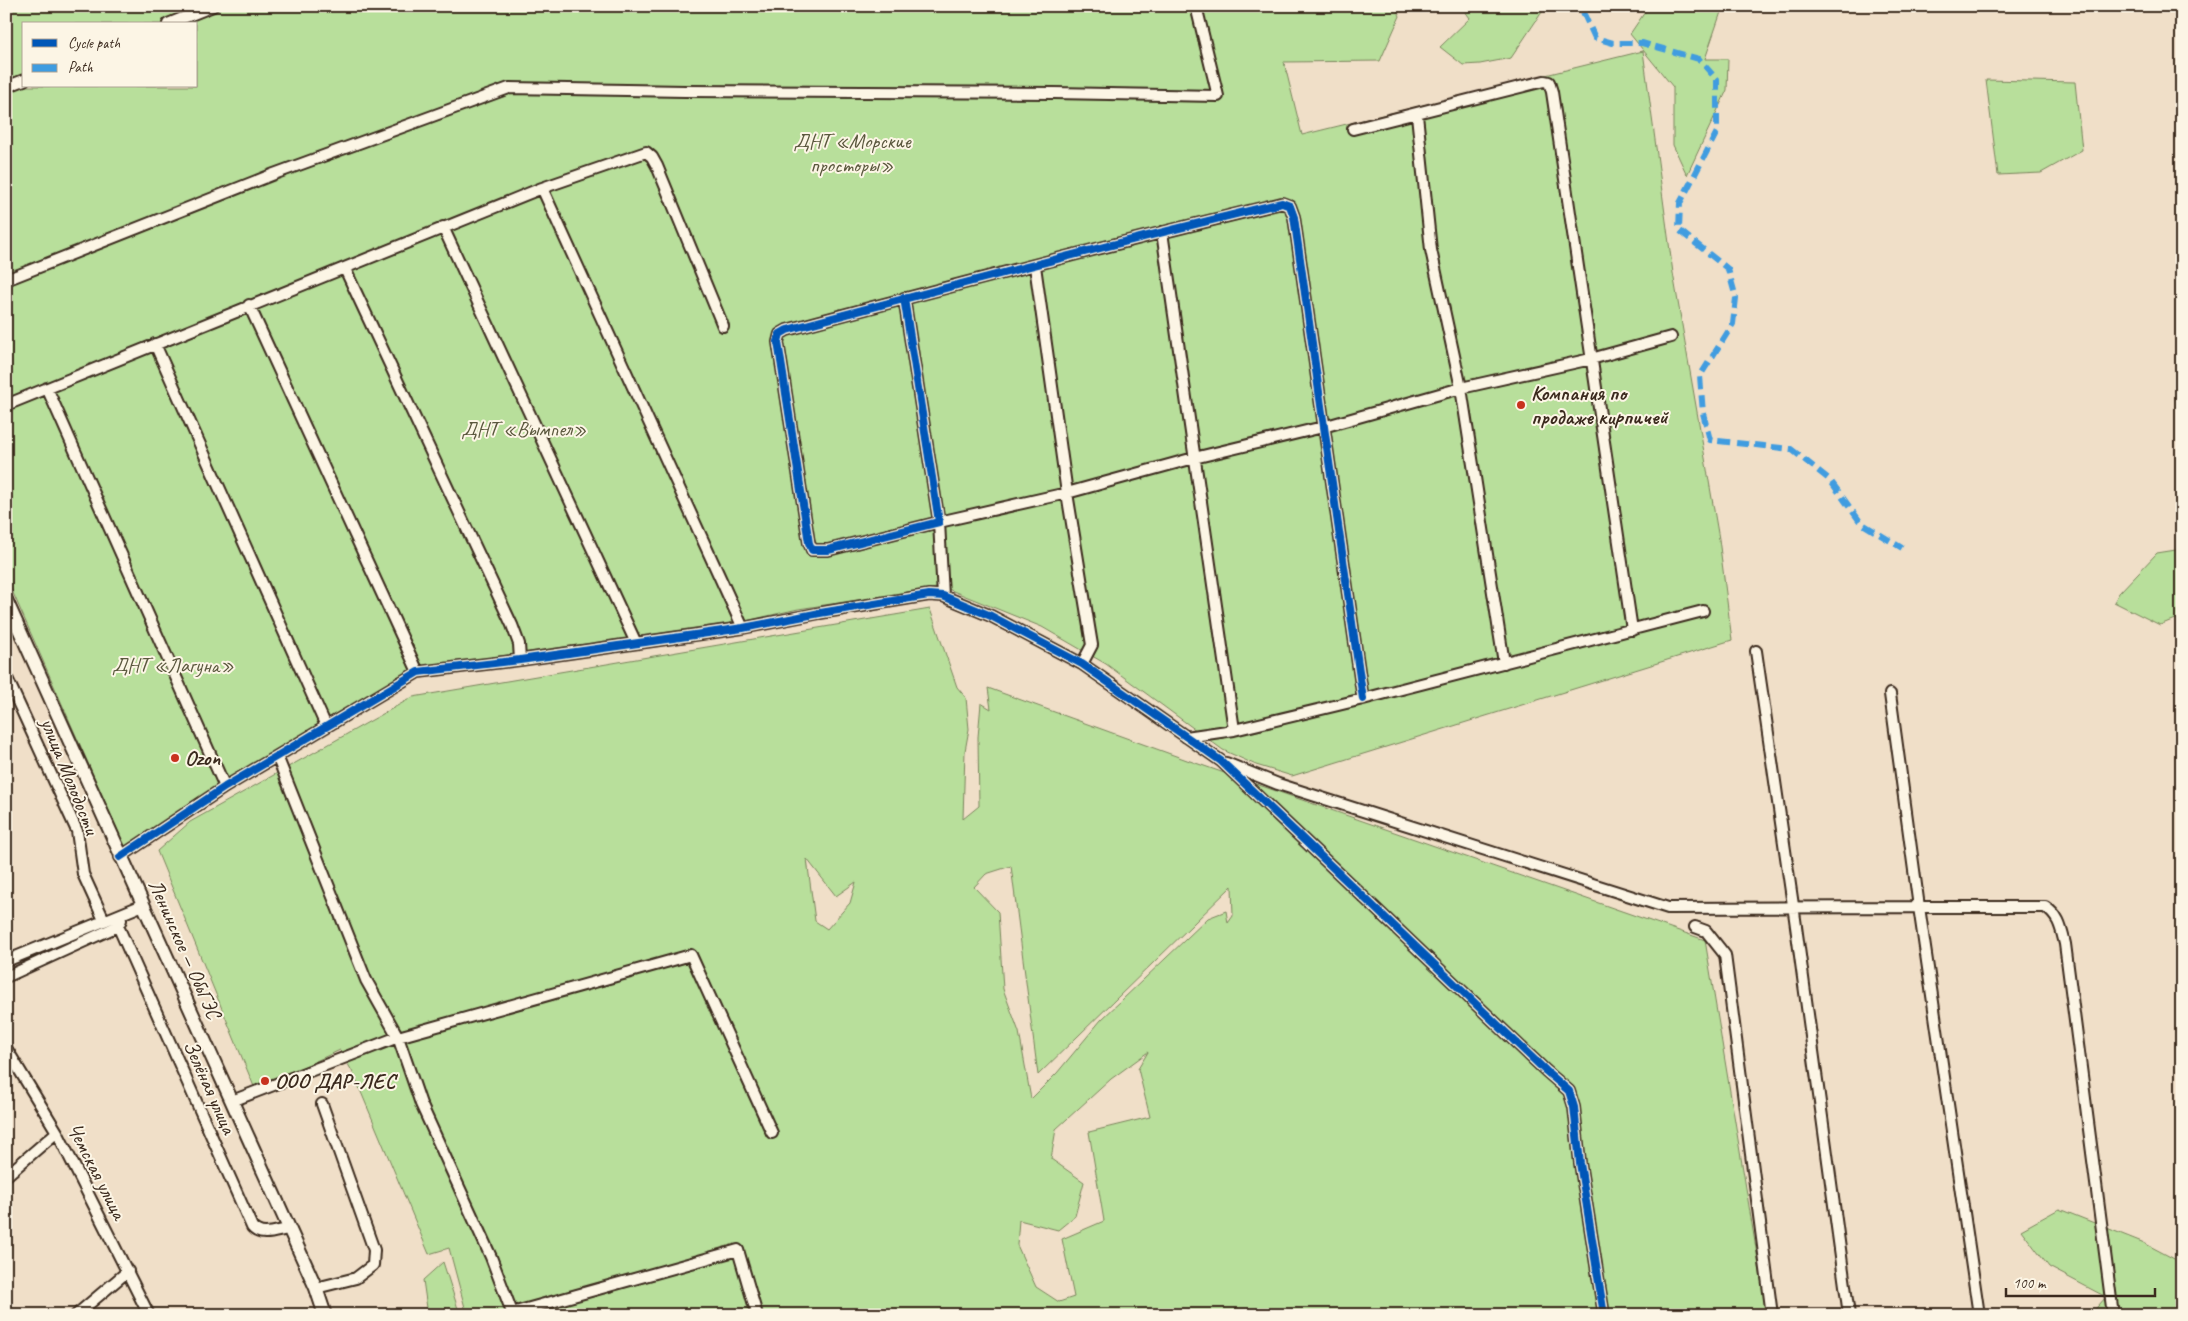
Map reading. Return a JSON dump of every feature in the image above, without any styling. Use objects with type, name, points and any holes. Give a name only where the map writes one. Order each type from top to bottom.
[{"type":"main road","name":"Ленинское — ОбьГЭС","points":[[6,600],[120,857],[316,1288],[325,1315]]},
{"type":"street","points":[[173,22],[213,6]]},
{"type":"street","points":[[6,280],[274,174],[509,88],[685,92],[1044,93],[1218,96],[1196,6]]},
{"type":"street","points":[[6,87],[22,81]]},
{"type":"street","points":[[1353,129],[1417,115],[1544,81],[1549,82],[1632,630]]},
{"type":"street","points":[[1417,115],[1432,250],[1461,388],[1504,663]]},
{"type":"street","points":[[6,405],[443,227],[542,188],[638,153],[646,152],[652,157],[723,326]]},
{"type":"street","points":[[542,188],[743,628]]},
{"type":"street","points":[[1363,699],[1323,427],[1294,217],[1290,206],[1282,203],[1162,232],[904,298],[786,330],[780,334],[778,342],[809,543],[812,550],[828,550],[939,522],[1067,494],[1194,458],[1323,427],[1461,388],[1591,359],[1671,336]]},
{"type":"street","points":[[443,227],[636,643]]},
{"type":"street","points":[[1162,232],[1234,730]]},
{"type":"street","points":[[1035,266],[1067,494],[1092,645],[1082,664]]},
{"type":"street","points":[[345,268],[512,625],[519,644],[520,660]]},
{"type":"street","points":[[904,298],[939,522],[943,596]]},
{"type":"street","points":[[249,305],[418,672]]},
{"type":"street","points":[[154,344],[326,726]]},
{"type":"street","points":[[47,388],[225,787]]},
{"type":"street","points":[[120,857],[225,787],[418,672],[520,660],[743,628],[920,596],[943,596],[1000,621],[1082,664],[1221,761],[1546,1072],[1569,1091],[1574,1107],[1580,1163],[1604,1315]]},
{"type":"street","points":[[1186,737],[1234,730],[1363,699],[1703,610]]},
{"type":"street","points":[[1756,650],[1794,909],[1849,1315]]},
{"type":"street","name":"улица Молодости","points":[[6,676],[10,697],[76,831],[83,874],[104,920]]},
{"type":"street","points":[[1890,694],[1919,907],[1979,1315]]},
{"type":"street","points":[[277,756],[366,980],[398,1037],[421,1104],[491,1257],[512,1314],[738,1250],[757,1315]]},
{"type":"street","points":[[1221,761],[1278,784],[1668,908],[2045,907],[2059,922],[2065,944],[2113,1315]]},
{"type":"street","points":[[6,961],[143,905]]},
{"type":"street","points":[[6,977],[118,926],[125,912]]},
{"type":"street","name":"Зелёная улица","points":[[118,926],[252,1227],[255,1231],[263,1233],[288,1228]]},
{"type":"street","points":[[1695,927],[1706,931],[1726,955],[1772,1315]]},
{"type":"street","points":[[232,1101],[398,1037],[691,955],[772,1133]]},
{"type":"street","name":"Чемская улица","points":[[6,1048],[57,1132],[149,1315]]},
{"type":"street","points":[[316,1288],[356,1278],[373,1265],[374,1250],[322,1104]]},
{"type":"street","points":[[6,1176],[57,1132]]},
{"type":"street","points":[[76,1315],[128,1271]]},
{"type":"green space","points":[[6,6],[1395,6],[1400,16],[1380,61],[1284,62],[1302,135],[1643,51],[1673,273],[1719,539],[1732,640],[1292,776],[1256,765],[1223,750],[1106,664],[1042,627],[943,587],[798,609],[750,620],[411,669],[125,847],[6,577]]},
{"type":"green space","points":[[1461,6],[1546,6],[1511,58],[1463,65],[1440,47],[1470,18]]},
{"type":"green space","points":[[1644,6],[1723,6],[1705,59],[1728,59],[1727,90],[1687,175],[1673,145],[1673,87],[1630,34],[1647,9]]},
{"type":"green space","points":[[1986,80],[2075,82],[2082,150],[2041,173],[1998,175]]},
{"type":"green space","points":[[2182,549],[2182,616],[2160,625],[2114,602],[2119,593],[2157,553]]},
{"type":"green space","points":[[930,609],[957,687],[966,698],[969,729],[965,751],[963,819],[979,806],[978,737],[981,703],[991,709],[988,688],[1187,760],[1705,940],[1767,1315],[467,1315],[449,1248],[429,1254],[353,1073],[340,1050],[255,1089],[157,851],[190,822],[413,697]],"holes":[[[807,859],[836,896],[856,882],[850,903],[827,929],[815,921]],[[1011,866],[1038,1075],[1232,886],[1233,916],[1228,923],[1226,911],[1208,918],[1101,1020],[1057,1073],[1031,1099],[1019,1032],[1003,989],[998,912],[974,887],[986,874]],[[1148,1052],[1138,1069],[1150,1117],[1089,1132],[1104,1221],[1062,1239],[1074,1297],[1059,1302],[1036,1287],[1017,1245],[1019,1220],[1058,1230],[1075,1216],[1084,1182],[1051,1159],[1056,1129],[1111,1079]]]},
{"type":"green space","points":[[2059,1209],[2142,1242],[2182,1263],[2182,1315],[2090,1315],[2106,1297],[2049,1267],[2021,1230]]},
{"type":"green space","points":[[443,1262],[460,1315],[428,1315],[423,1280]]},
{"type":"marked path","points":[[1583,12],[1595,38],[1613,43],[1642,43],[1699,59],[1717,80],[1717,132],[1680,203],[1679,230],[1728,269],[1736,298],[1733,324],[1700,376],[1703,413],[1710,440],[1791,449],[1830,480],[1861,523],[1902,548]]},
{"type":"cycle path","points":[[904,298],[939,522],[828,550],[812,550],[809,543],[778,342],[780,334],[787,330],[849,314],[910,297],[1034,265],[1282,203],[1290,206],[1294,217],[1363,699]]},
{"type":"cycle path","points":[[120,857],[225,787],[418,672],[520,660],[743,628],[929,595],[943,596],[991,616],[1082,664],[1221,761],[1569,1091],[1574,1107],[1580,1163],[1604,1315]]},
{"type":"place","name":"Компания по продаже кирпичей","points":[[1521,405]]},
{"type":"place","name":"Ozon","points":[[175,758]]},
{"type":"place","name":"ООО ДАР-ЛЕС","points":[[265,1081]]},
{"type":"park label","name":"ДНТ «Морские просторы»","points":[[852,153]]},
{"type":"park label","name":"ДНТ «Вымпел»","points":[[524,429]]},
{"type":"park label","name":"ДНТ «Лагуна»","points":[[173,665]]}]
